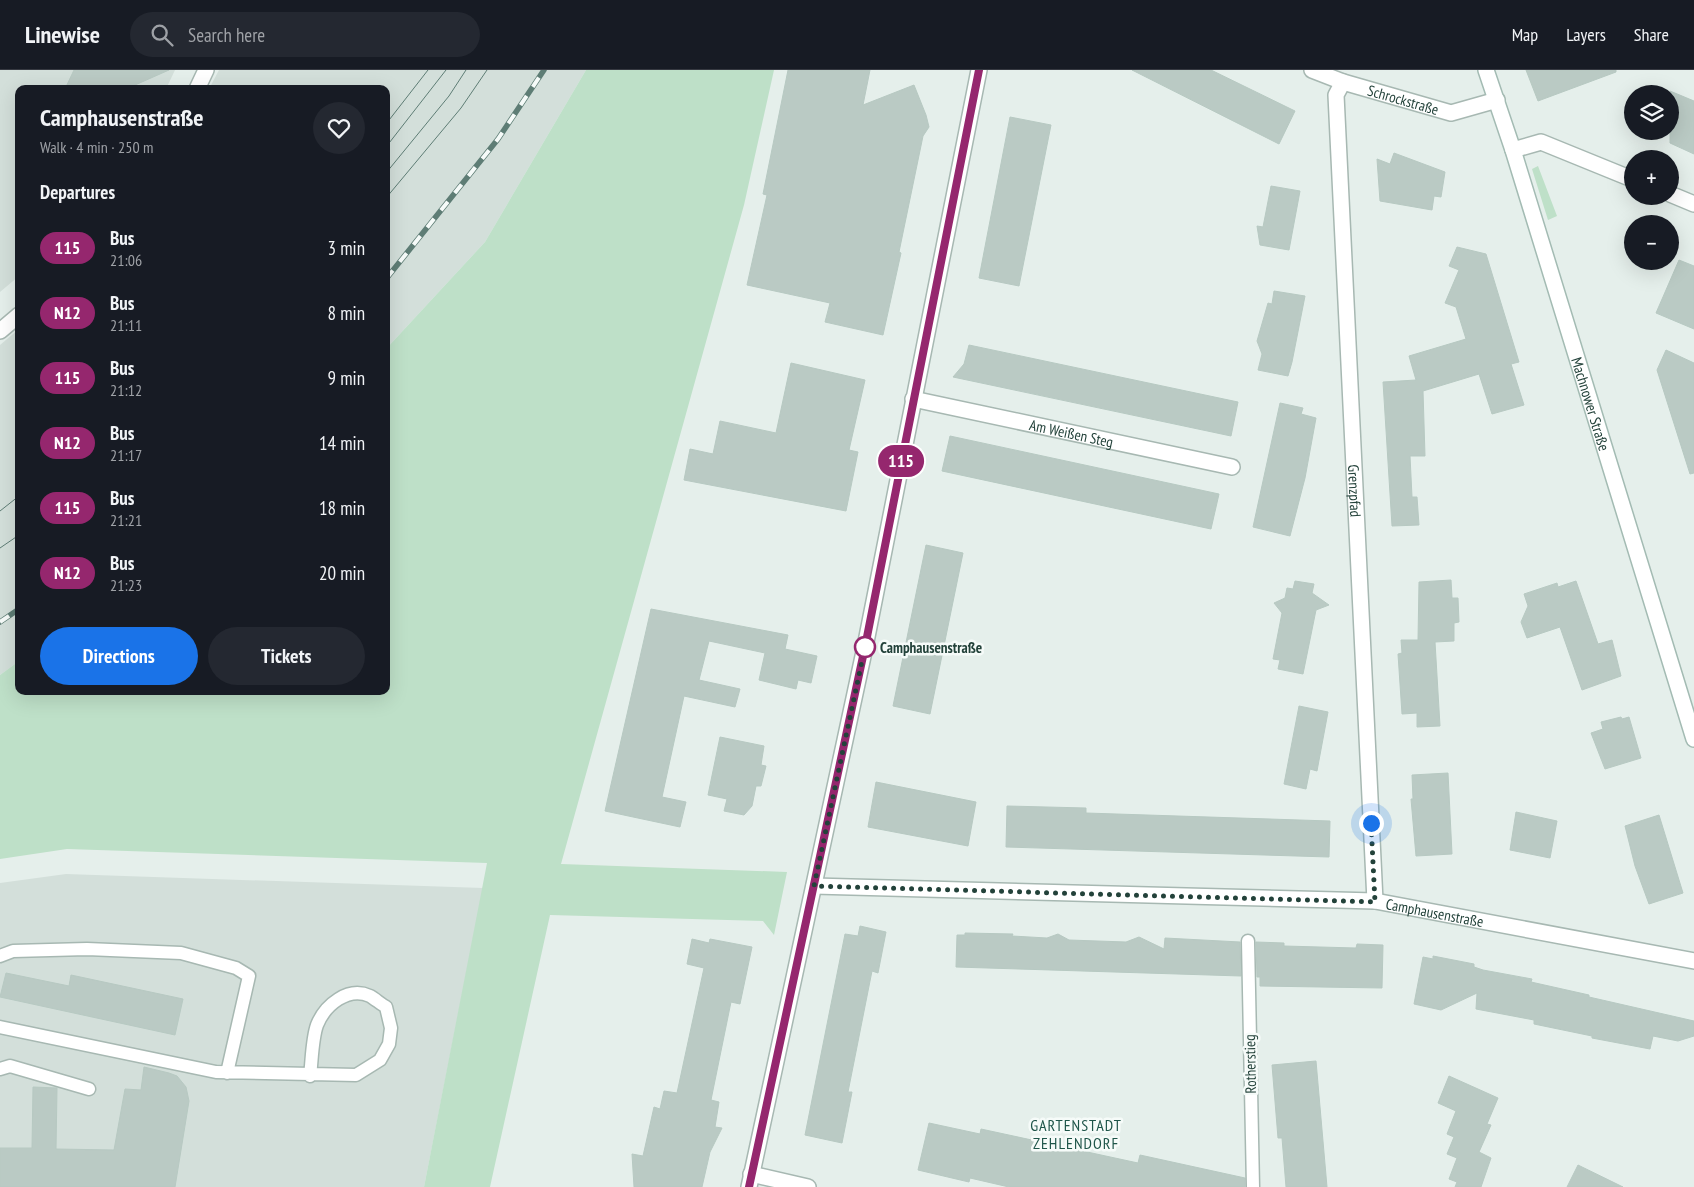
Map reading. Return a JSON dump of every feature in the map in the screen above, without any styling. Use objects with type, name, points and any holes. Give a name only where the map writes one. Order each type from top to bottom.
[{"type":"street","points":[[199,85],[206,70]]},
{"type":"street","points":[[808,1187],[750,1180],[865,647],[979,70]]},
{"type":"street","name":"Schrockstraße","points":[[1312,70],[1343,82],[1451,113],[1497,100]]},
{"type":"street","name":"Machnower Straße","points":[[1486,70],[1513,150],[1694,739]]},
{"type":"street","name":"Grenzpfad","points":[[1343,82],[1336,95],[1375,902]]},
{"type":"street","points":[[1513,150],[1540,142],[1624,176]]},
{"type":"street","points":[[1679,198],[1694,204]]},
{"type":"street","points":[[0,331],[15,318]]},
{"type":"street","name":"Am Weißen Steg","points":[[913,399],[1232,467]]},
{"type":"street","name":"Camphausenstraße","points":[[814,886],[1375,902],[1694,961]]},
{"type":"lane","name":"Rotherstieg","points":[[1248,942],[1253,1187]]},
{"type":"lane","points":[[0,956],[13,950],[87,949],[171,953],[236,968],[249,976],[227,1073]]},
{"type":"lane","points":[[0,1027],[227,1073],[310,1076],[356,1075],[380,1060],[389,1044],[391,1028],[386,1007],[369,996],[355,992],[341,997],[326,1008],[317,1026],[310,1076]]},
{"type":"lane","points":[[0,1069],[10,1066],[89,1089]]},
{"type":"shaded area","points":[[0,70],[175,70],[168,85],[15,85],[15,279],[0,292]]},
{"type":"shaded area","points":[[219,70],[586,70],[485,242],[390,345],[390,85],[211,85]]},
{"type":"shaded area","points":[[15,332],[15,664],[0,675],[0,345]]},
{"type":"shaded area","points":[[66,874],[483,888],[424,1187],[0,1187],[0,883]]},
{"type":"green space","points":[[586,70],[774,70],[744,205],[561,864],[787,872],[774,935],[763,921],[550,915],[490,1187],[424,1187],[487,863],[67,849],[0,859],[0,675],[15,664],[15,695],[390,695],[390,345],[485,242]]},
{"type":"green space","points":[[1538,166],[1557,216],[1548,220],[1532,169]]},
{"type":"building","points":[[74,70],[169,70],[135,85],[67,85]]},
{"type":"building","points":[[788,70],[870,70],[863,105],[914,85],[926,115],[929,127],[923,136],[883,335],[825,322],[830,303],[747,285],[767,195],[763,194]]},
{"type":"building","points":[[1132,70],[1211,70],[1295,111],[1279,144]]},
{"type":"building","points":[[1526,70],[1616,70],[1616,72],[1538,101]]},
{"type":"building","points":[[1679,95],[1694,101],[1694,154],[1670,143],[1670,140],[1679,140]]},
{"type":"building","points":[[1010,117],[1051,125],[1019,286],[979,278]]},
{"type":"building","points":[[1394,153],[1445,172],[1441,197],[1434,196],[1432,210],[1380,201],[1377,159],[1390,164]]},
{"type":"building","points":[[1271,186],[1300,191],[1289,250],[1260,245],[1257,226],[1263,227]]},
{"type":"building","points":[[1457,247],[1486,254],[1519,362],[1511,364],[1524,405],[1492,414],[1479,374],[1423,391],[1425,456],[1410,456],[1412,497],[1417,497],[1419,525],[1392,526],[1383,382],[1416,380],[1409,356],[1466,339],[1456,307],[1445,303],[1459,270],[1449,266]]},
{"type":"building","points":[[1679,260],[1694,266],[1694,329],[1656,313],[1675,270],[1679,270]]},
{"type":"building","points":[[1274,291],[1305,296],[1288,376],[1258,370],[1262,354],[1257,341],[1268,303],[1272,304]]},
{"type":"building","points":[[969,345],[1238,402],[1231,436],[953,377],[964,364]]},
{"type":"building","points":[[1666,350],[1694,363],[1694,473],[1690,474],[1657,370]]},
{"type":"building","points":[[791,363],[865,380],[849,450],[858,452],[846,511],[684,480],[690,449],[713,454],[720,421],[776,433]]},
{"type":"building","points":[[1280,403],[1303,408],[1301,414],[1316,418],[1305,478],[1290,536],[1253,527]]},
{"type":"building","points":[[950,436],[1219,494],[1211,529],[942,471]]},
{"type":"building","points":[[926,545],[963,553],[930,714],[893,706]]},
{"type":"building","points":[[1451,580],[1452,598],[1458,598],[1459,622],[1454,623],[1454,641],[1435,642],[1440,726],[1417,727],[1417,713],[1402,714],[1398,654],[1402,653],[1401,640],[1418,640],[1419,582]]},
{"type":"building","points":[[1295,581],[1314,584],[1312,593],[1329,605],[1316,610],[1303,674],[1278,669],[1280,660],[1273,659],[1282,613],[1274,603],[1285,598],[1287,588],[1293,589]]},
{"type":"building","points":[[1576,581],[1598,644],[1612,640],[1621,676],[1582,690],[1560,627],[1527,638],[1521,622],[1528,606],[1524,594],[1557,583],[1558,587]]},
{"type":"building","points":[[651,609],[788,635],[785,649],[817,656],[811,683],[798,680],[796,689],[759,680],[765,653],[709,641],[699,680],[740,689],[735,707],[684,696],[662,797],[686,802],[680,827],[605,811]]},
{"type":"building","points":[[1299,706],[1328,712],[1317,771],[1310,769],[1306,789],[1284,784]]},
{"type":"building","points":[[1621,717],[1622,719],[1629,717],[1641,758],[1605,769],[1591,733],[1603,729],[1601,722]]},
{"type":"building","points":[[720,737],[764,746],[761,765],[766,766],[761,786],[756,786],[752,806],[744,815],[724,811],[727,799],[708,795]]},
{"type":"building","points":[[1448,773],[1452,854],[1416,856],[1411,799],[1413,799],[1412,775]]},
{"type":"building","points":[[876,782],[976,802],[968,846],[868,827]]},
{"type":"building","points":[[1007,806],[1086,808],[1086,813],[1330,821],[1329,857],[1006,847]]},
{"type":"building","points":[[1516,812],[1557,821],[1550,858],[1510,850]]},
{"type":"building","points":[[1659,815],[1683,893],[1649,904],[1635,866],[1625,826]]},
{"type":"building","points":[[860,926],[886,932],[878,973],[872,971],[848,1092],[852,1092],[842,1143],[805,1135],[845,934],[858,936]]},
{"type":"building","points":[[965,933],[1013,934],[1012,936],[1047,938],[1058,934],[1069,940],[1126,942],[1139,937],[1164,949],[1165,938],[1240,942],[1241,976],[956,967],[957,935],[965,935]]},
{"type":"building","points":[[692,939],[709,943],[710,939],[752,947],[740,1004],[731,1002],[711,1100],[719,1102],[715,1127],[722,1128],[710,1152],[702,1187],[634,1187],[632,1154],[643,1156],[654,1107],[660,1109],[664,1091],[677,1093],[704,968],[687,964]]},
{"type":"building","points":[[1256,942],[1284,943],[1284,946],[1356,948],[1357,944],[1383,945],[1382,988],[1260,986],[1260,977],[1257,977]]},
{"type":"building","points":[[1433,956],[1474,964],[1474,967],[1483,970],[1532,979],[1531,982],[1694,1021],[1694,1036],[1678,1041],[1653,1036],[1650,1049],[1592,1038],[1592,1036],[1534,1024],[1534,1020],[1476,1009],[1477,993],[1441,1010],[1414,1004],[1423,957],[1433,959]]},
{"type":"building","points":[[6,973],[69,986],[71,975],[183,999],[175,1035],[0,997]]},
{"type":"building","points":[[1316,1061],[1327,1187],[1286,1187],[1282,1138],[1278,1138],[1272,1065]]},
{"type":"building","points":[[144,1067],[177,1076],[186,1087],[189,1101],[175,1187],[0,1187],[0,1148],[32,1148],[33,1087],[57,1088],[56,1149],[114,1150],[125,1089],[141,1090]]},
{"type":"building","points":[[1449,1076],[1498,1098],[1487,1124],[1491,1125],[1479,1152],[1491,1158],[1481,1187],[1455,1187],[1457,1182],[1449,1179],[1457,1158],[1447,1154],[1454,1137],[1447,1134],[1456,1111],[1438,1103]]},
{"type":"building","points":[[929,1123],[980,1134],[981,1129],[1138,1163],[1140,1155],[1245,1178],[1245,1187],[1009,1187],[970,1178],[969,1182],[918,1170]]},
{"type":"building","points":[[1578,1165],[1623,1187],[1567,1187]]},
{"type":"tram line","points":[[390,119],[428,70]]},
{"type":"tram line","points":[[390,142],[446,70]]},
{"type":"tram line","points":[[390,168],[449,96],[466,70]]},
{"type":"tram line","points":[[390,193],[461,108],[487,70]]},
{"type":"tram line","points":[[0,511],[15,499]]},
{"type":"tram line","points":[[0,548],[15,538]]},
{"type":"railway","points":[[390,274],[498,139],[544,70]]},
{"type":"railway","points":[[0,622],[15,612]]},
{"type":"bus line","name":"115","points":[[749,1187],[865,647],[979,70]]},
{"type":"place","name":"Camphausenstraße","points":[[865,647]]},
{"type":"district","name":"GARTENSTADT ZEHLENDORF","points":[[1076,1134]]},
{"type":"route","points":[[865,647],[814,886],[1375,902],[1371,823]]}]
